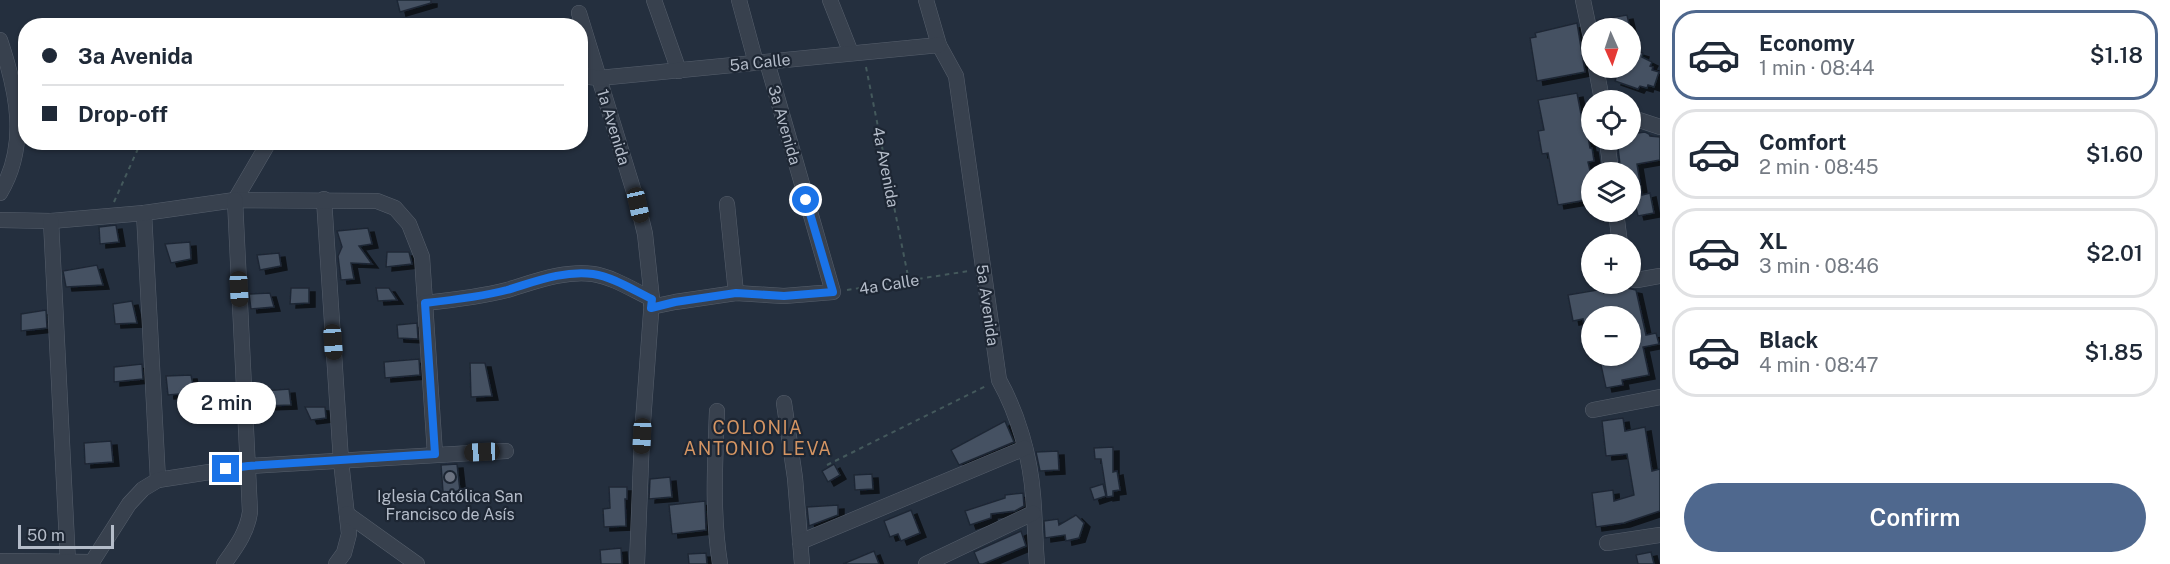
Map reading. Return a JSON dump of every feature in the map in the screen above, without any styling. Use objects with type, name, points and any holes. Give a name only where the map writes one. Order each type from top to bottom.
[{"type":"street","points":[[654,0],[679,70]]},
{"type":"street","name":"3a Avenida","points":[[740,0],[762,62],[833,292]]},
{"type":"street","points":[[830,0],[857,53]]},
{"type":"street","name":"5a Avenida","points":[[926,0],[939,45],[956,76],[999,380],[1008,396],[1025,448],[1034,497],[1037,564]]},
{"type":"street","points":[[1584,0],[1587,18]]},
{"type":"street","name":"1a Avenida","points":[[579,13],[581,18]]},
{"type":"street","points":[[0,40],[12,76],[18,120]]},
{"type":"street","name":"1a Avenida","points":[[588,42],[638,205],[645,234],[652,303],[637,564]]},
{"type":"street","name":"5a Calle","points":[[588,77],[599,78],[939,45]]},
{"type":"street","points":[[1641,121],[1660,127]]},
{"type":"street","points":[[0,193],[7,182],[16,156],[18,137]]},
{"type":"street","points":[[224,564],[248,525],[248,466],[235,200],[264,150]]},
{"type":"street","points":[[0,220],[51,221],[144,213],[235,200],[377,201],[394,208],[409,224],[422,257],[435,454]]},
{"type":"street","points":[[324,200],[341,461],[349,534],[344,553],[336,564]]},
{"type":"street","points":[[727,204],[736,293]]},
{"type":"street","points":[[144,213],[158,480]]},
{"type":"street","points":[[51,221],[68,563]]},
{"type":"street","points":[[425,303],[471,298],[507,290],[533,281],[566,275],[592,274],[609,279],[652,303],[736,293],[784,296],[833,292]]},
{"type":"street","points":[[1641,279],[1660,276]]},
{"type":"street","points":[[1593,410],[1660,397]]},
{"type":"street","points":[[784,403],[795,478],[802,564]]},
{"type":"street","points":[[717,411],[713,484],[715,534],[720,564]]},
{"type":"street","points":[[800,542],[1025,448]]},
{"type":"street","points":[[0,561],[93,563],[129,504],[143,489],[158,480],[248,466],[506,451]]},
{"type":"street","points":[[926,564],[1033,513]]},
{"type":"street","points":[[347,514],[417,564]]},
{"type":"street","points":[[1606,543],[1660,535]]},
{"type":"path","name":"4a Avenida","points":[[857,53],[909,281]]},
{"type":"path","points":[[108,216],[137,150]]},
{"type":"path","name":"4a Calle","points":[[833,292],[984,269]]},
{"type":"path","points":[[827,465],[999,380]]},
{"type":"building","points":[[397,0],[431,0],[431,3],[400,12]]},
{"type":"building","points":[[1627,15],[1628,18],[1609,18]]},
{"type":"building","points":[[1577,23],[1581,48],[1581,73],[1537,81],[1530,38],[1536,37],[1535,33]]},
{"type":"building","points":[[1641,52],[1643,53],[1642,57],[1652,62],[1650,66],[1653,67],[1652,70],[1659,72],[1654,87],[1640,86],[1638,89],[1615,81],[1616,78],[1641,78]]},
{"type":"building","points":[[1577,93],[1581,114],[1581,150],[1592,150],[1594,161],[1581,162],[1581,201],[1558,205],[1548,153],[1542,154],[1538,131],[1544,130],[1538,100]]},
{"type":"building","points":[[1641,133],[1660,137],[1660,160],[1641,163],[1620,162],[1618,150],[1641,150]]},
{"type":"building","points":[[1641,189],[1642,195],[1650,193],[1654,213],[1641,215]]},
{"type":"building","points":[[116,225],[119,242],[100,244],[99,227]]},
{"type":"building","points":[[368,228],[372,244],[359,246],[372,264],[351,263],[354,279],[341,280],[338,256],[342,247],[337,231]]},
{"type":"building","points":[[190,242],[191,259],[171,263],[165,244]]},
{"type":"building","points":[[387,252],[409,252],[412,264],[386,267]]},
{"type":"building","points":[[279,253],[281,266],[260,270],[257,255]]},
{"type":"building","points":[[97,265],[103,285],[66,287],[63,271]]},
{"type":"building","points":[[291,288],[309,288],[309,303],[290,304]]},
{"type":"building","points":[[376,288],[389,288],[397,300],[378,301]]},
{"type":"building","points":[[270,293],[274,307],[251,309],[249,294]]},
{"type":"building","points":[[1581,293],[1637,294],[1640,306],[1581,306],[1581,319],[1573,321],[1568,295]]},
{"type":"building","points":[[132,301],[137,323],[115,324],[113,304]]},
{"type":"building","points":[[46,310],[47,328],[21,331],[21,314]]},
{"type":"building","points":[[1641,312],[1646,335],[1656,333],[1659,344],[1643,347],[1649,375],[1622,380],[1623,385],[1606,388],[1601,366],[1641,366]]},
{"type":"building","points":[[417,323],[418,339],[398,338],[397,325]]},
{"type":"building","points":[[419,359],[420,375],[385,378],[384,362]]},
{"type":"building","points":[[470,363],[485,363],[492,396],[471,397]]},
{"type":"building","points":[[142,364],[143,379],[114,382],[114,367]]},
{"type":"building","points":[[191,375],[195,395],[234,391],[235,408],[202,411],[203,415],[183,417],[179,394],[168,395],[166,376]]},
{"type":"building","points":[[289,389],[291,405],[265,406],[263,391]]},
{"type":"building","points":[[305,407],[325,407],[326,418],[311,420]]},
{"type":"building","points":[[1623,418],[1625,431],[1645,427],[1652,471],[1660,469],[1660,511],[1624,523],[1596,527],[1592,493],[1613,490],[1614,501],[1634,495],[1627,454],[1606,456],[1602,421]]},
{"type":"building","points":[[1005,421],[1014,442],[959,465],[951,450]]},
{"type":"building","points":[[111,441],[113,462],[85,464],[84,443]]},
{"type":"building","points":[[1113,447],[1113,472],[1117,471],[1120,490],[1113,491],[1113,496],[1107,497],[1101,459],[1095,459],[1094,448]]},
{"type":"building","points":[[1058,451],[1059,470],[1040,471],[1036,452]]},
{"type":"building","name":"Iglesia Católica San Francisco de Asís","points":[[457,464],[460,491],[443,492],[441,465]]},
{"type":"building","points":[[834,464],[840,475],[828,482],[822,471]]},
{"type":"building","points":[[872,474],[873,489],[855,490],[854,475]]},
{"type":"building","points":[[670,477],[672,497],[649,499],[650,479]]},
{"type":"building","points":[[1103,484],[1106,496],[1094,500],[1090,488]]},
{"type":"building","points":[[609,487],[627,487],[626,526],[604,527],[603,509],[610,508]]},
{"type":"building","points":[[1023,493],[1024,506],[1015,511],[991,514],[991,518],[970,525],[965,511],[1005,498],[1005,495]]},
{"type":"building","points":[[705,501],[706,530],[672,534],[669,505]]},
{"type":"building","points":[[838,505],[838,515],[809,526],[807,507]]},
{"type":"building","points":[[911,510],[920,533],[901,541],[898,534],[890,537],[884,521]]},
{"type":"building","points":[[1076,515],[1084,523],[1079,538],[1066,541],[1065,535],[1045,538],[1044,521],[1058,519],[1059,525]]},
{"type":"building","points":[[1021,531],[1026,546],[979,564],[974,552]]},
{"type":"building","points":[[621,548],[622,564],[601,564],[600,550]]},
{"type":"building","points":[[874,551],[879,564],[843,564]]},
{"type":"building","points":[[1651,552],[1654,564],[1638,564],[1636,555]]},
{"type":"building","points":[[706,553],[707,564],[689,564],[688,554]]},
{"type":"place","name":"Iglesia Católica San Francisco de Asís","points":[[450,477]]},
{"type":"district","name":"COLONIA ANTONIO LEVA","points":[[758,438]]},
{"type":"route","points":[[226,469],[435,454],[425,303],[471,298],[507,290],[533,281],[566,275],[592,274],[609,279],[652,299],[651,308],[736,293],[784,296],[833,292],[806,200]]}]
